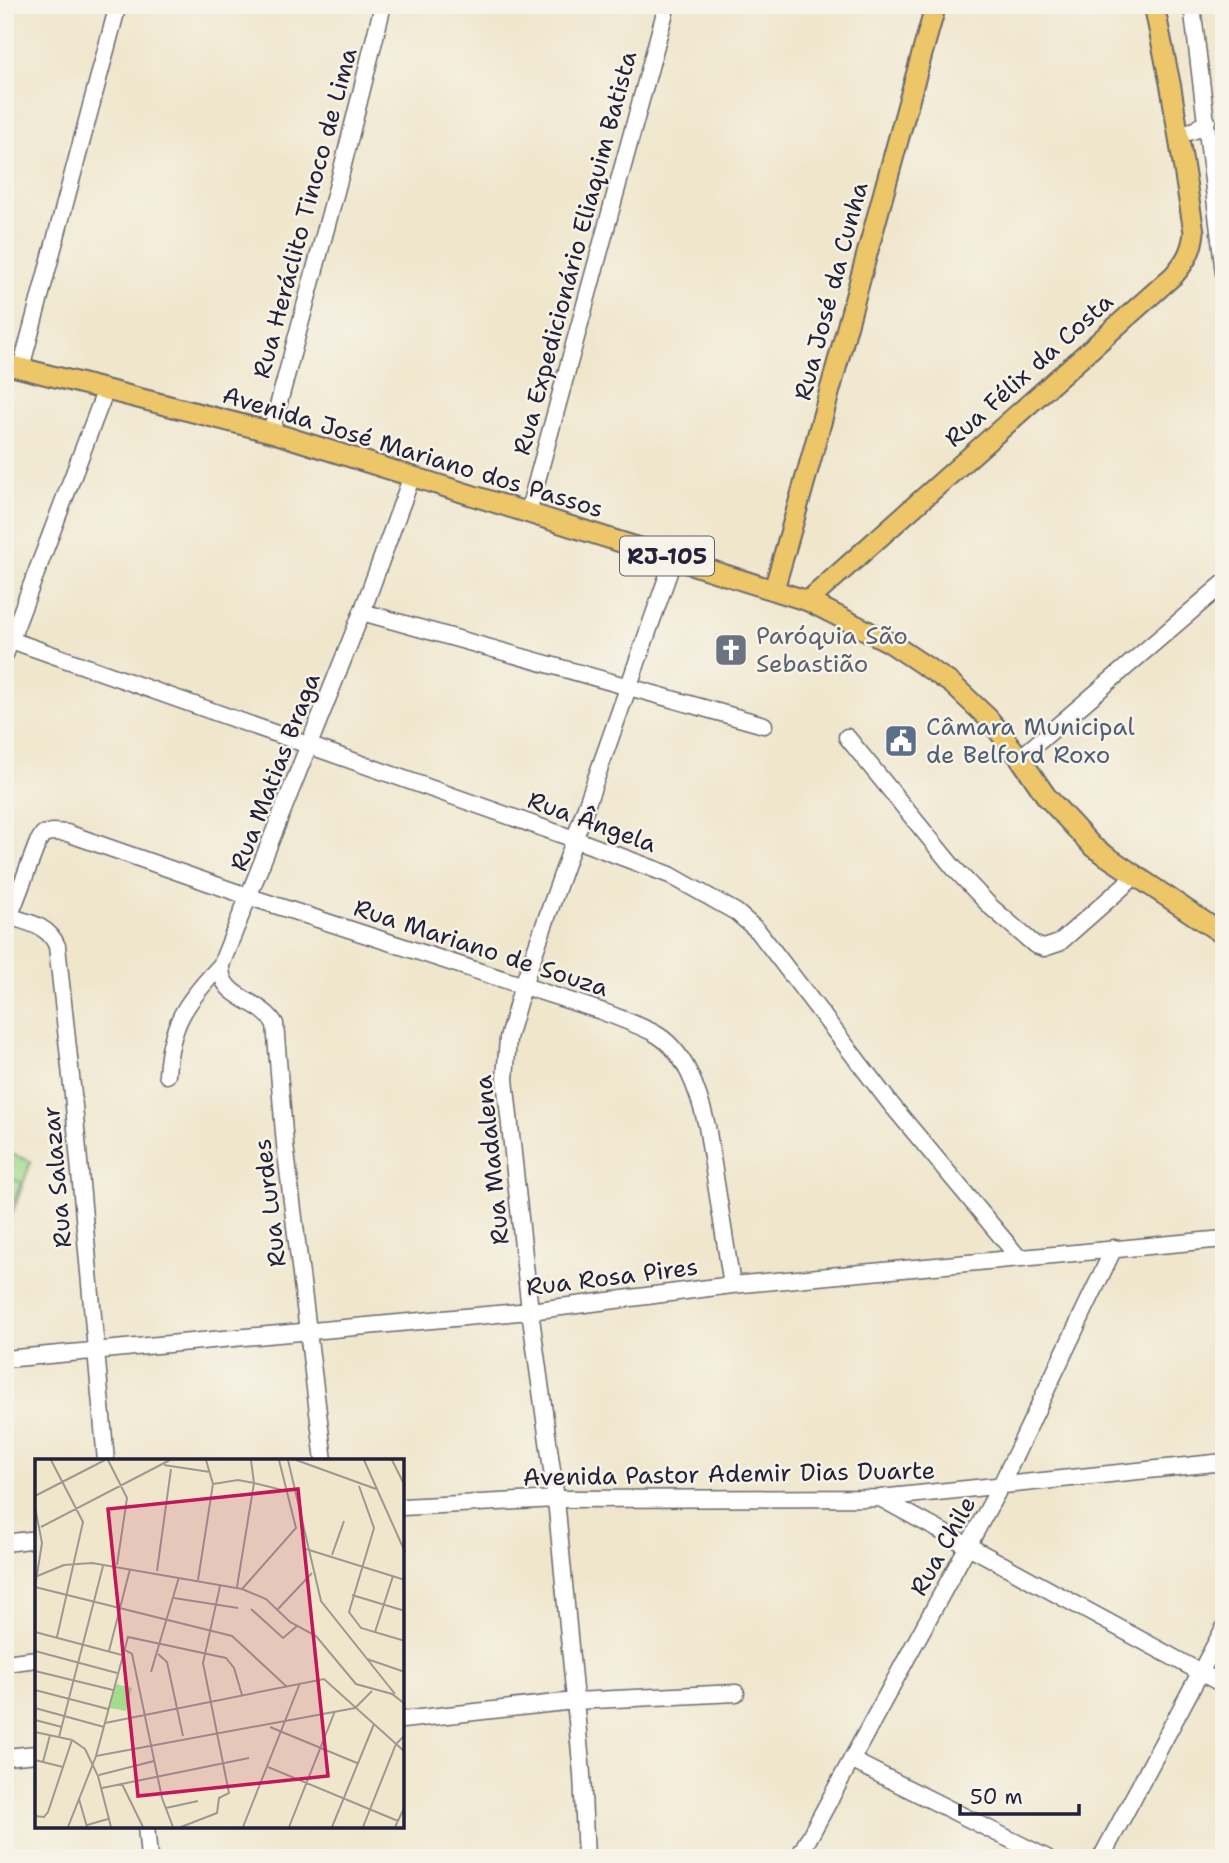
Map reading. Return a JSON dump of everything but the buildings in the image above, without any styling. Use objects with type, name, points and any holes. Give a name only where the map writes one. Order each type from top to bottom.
[{"type":"main road","name":"Rua José da Cunha","points":[[774,589],[811,465],[936,5]]},
{"type":"main road","name":"Rua Félix da Costa","points":[[808,601],[1174,275],[1188,259],[1194,232],[1171,88],[1154,5]]},
{"type":"main road","name":"Avenida José Mariano dos Passos","points":[[13,366],[271,432],[808,601],[889,642],[934,671],[988,718],[1046,796],[1078,832],[1112,862],[1224,935]]},
{"type":"street","points":[[13,366],[118,5]]},
{"type":"street","name":"Rua Heráclito Tinoco de Lima","points":[[271,432],[383,5]]},
{"type":"street","name":"Rua Expedicionário Eliaquim Batista","points":[[528,513],[667,5]]},
{"type":"street","points":[[1192,5],[1224,273]]},
{"type":"street","points":[[1178,135],[1195,131],[1207,121]]},
{"type":"street","points":[[7,644],[106,389]]},
{"type":"street","name":"Rua Matias Braga","points":[[167,1075],[171,1038],[176,1024],[197,990],[221,965],[310,746],[412,477]]},
{"type":"street","name":"Rua Madalena","points":[[586,1858],[582,1774],[556,1499],[530,1311],[505,1079],[508,1038],[523,985],[674,558]]},
{"type":"street","points":[[1020,758],[1224,583]]},
{"type":"street","points":[[362,612],[764,725]]},
{"type":"street","name":"Rua Ângela","points":[[7,644],[575,839],[670,875],[719,901],[749,922],[890,1103],[1019,1258]]},
{"type":"street","points":[[847,737],[953,867],[991,907],[1035,945],[1044,948],[1059,943],[1135,876]]},
{"type":"street","name":"Rua Mariano de Souza","points":[[8,923],[38,842],[44,834],[66,833],[250,897],[604,1012],[656,1034],[673,1050],[688,1071],[701,1102],[732,1285]]},
{"type":"street","name":"Rua Salazar","points":[[8,923],[44,928],[57,946],[75,1108],[106,1459]]},
{"type":"street","name":"Rua Lurdes","points":[[221,965],[223,983],[233,993],[270,1016],[275,1024],[285,1145],[324,1459]]},
{"type":"street","name":"Rua Rosa Pires","points":[[5,1359],[308,1329],[530,1311],[732,1285],[1224,1239]]},
{"type":"street","name":"Rua Chile","points":[[798,1858],[1000,1487],[1114,1248]]},
{"type":"street","name":"Avenida Pastor Ademir Dias Duarte","points":[[404,1507],[556,1499],[880,1498],[1224,1462]]},
{"type":"street","points":[[880,1498],[1224,1685]]},
{"type":"street","points":[[5,1543],[35,1539]]},
{"type":"street","points":[[1101,1858],[1224,1628]]},
{"type":"street","points":[[5,1663],[35,1659]]},
{"type":"street","points":[[404,1720],[574,1701],[736,1693]]},
{"type":"street","points":[[5,1757],[35,1754]]},
{"type":"street","points":[[850,1760],[1047,1858]]},
{"type":"street","points":[[146,1828],[149,1858]]},
{"type":"green space","points":[[5,1152],[31,1161],[5,1235]]},
{"type":"green space","points":[[5,1177],[21,1182],[5,1227]]},
{"type":"place","name":"Paróquia São Sebastião","points":[[731,650]]},
{"type":"place","name":"Câmara Municipal de Belford Roxo","points":[[901,741]]}]
